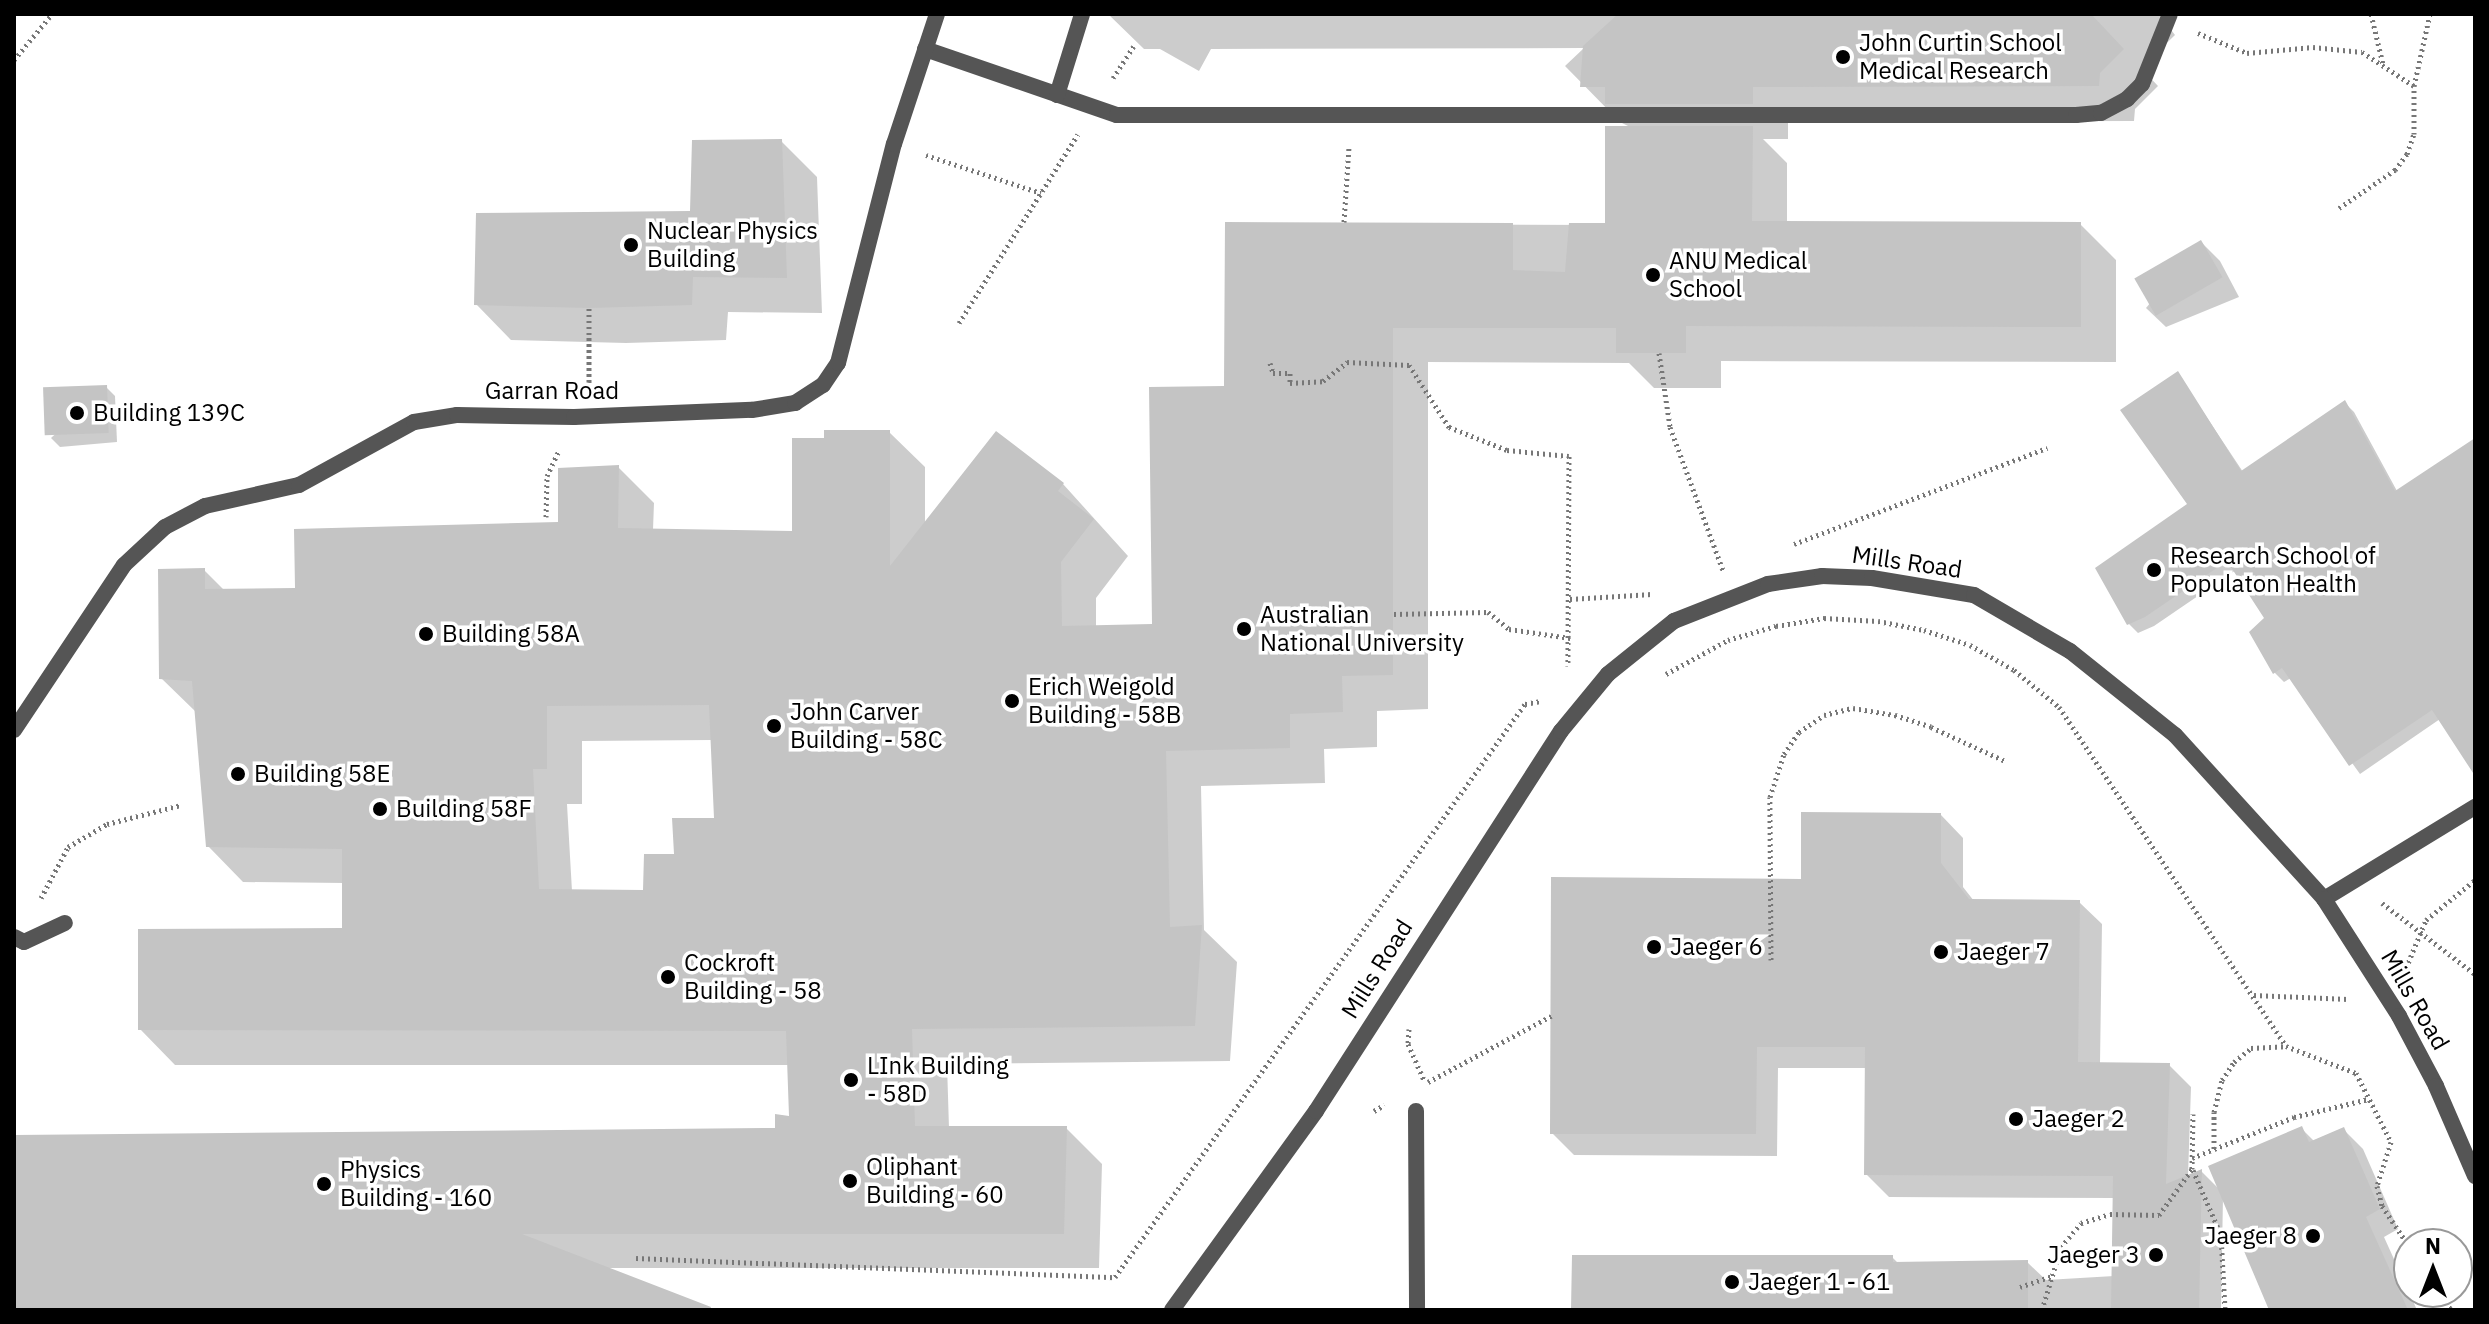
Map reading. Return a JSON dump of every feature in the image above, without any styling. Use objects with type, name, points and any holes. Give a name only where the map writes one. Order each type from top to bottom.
[{"type":"street","name":"Garran Road","points":[[14,730],[124,565],[165,527],[205,506],[299,485],[414,422],[457,415],[574,417],[752,410],[795,403],[823,385],[838,363],[894,144],[937,14]]},
{"type":"street","points":[[1057,95],[1082,14]]},
{"type":"street","points":[[925,49],[1117,115],[2101,113],[2127,99],[2142,84],[2169,17]]},
{"type":"street","name":"Mills Road","points":[[1172,1310],[1316,1111],[1561,731],[1608,674],[1674,621],[1715,602],[1768,584],[1822,576],[1872,578],[1974,595],[2070,651],[2175,735],[2324,899],[2399,1016],[2436,1086],[2475,1176]]},
{"type":"street","points":[[2324,899],[2475,807]]},
{"type":"street","points":[[19,940],[65,923]]},
{"type":"street","points":[[1416,1111],[1417,1310]]},
{"type":"path","points":[[14,60],[52,14]]},
{"type":"path","points":[[2371,14],[2383,65]]},
{"type":"path","points":[[2339,208],[2395,170],[2407,154],[2414,134],[2414,86],[2430,14]]},
{"type":"path","points":[[2169,17],[2247,53],[2341,47],[2362,52],[2414,86]]},
{"type":"path","points":[[959,323],[1134,46]]},
{"type":"path","points":[[1344,222],[1350,135]]},
{"type":"path","points":[[1659,353],[1670,427],[1723,570]]},
{"type":"path","points":[[1270,363],[1273,373],[1290,373],[1290,383],[1323,381],[1347,362],[1409,365],[1449,427],[1507,450],[1569,456],[1570,661],[1564,676]]},
{"type":"path","points":[[1781,549],[2047,448]]},
{"type":"path","points":[[1570,599],[1661,594]]},
{"type":"path","points":[[1394,614],[1488,612],[1509,629],[1570,638]]},
{"type":"path","points":[[1664,676],[1686,660],[1728,640],[1776,626],[1824,618],[1878,621],[1924,630],[1970,645],[2014,670],[2059,707],[2286,1046]]},
{"type":"path","points":[[636,1258],[1115,1277],[1525,704],[1543,700],[1553,693]]},
{"type":"path","points":[[1771,960],[1770,797],[1784,754],[1799,732],[1824,715],[1853,708],[1931,727],[2005,761]]},
{"type":"path","points":[[19,940],[68,847],[107,824],[181,805]]},
{"type":"path","points":[[2366,874],[2383,906],[2475,974]]},
{"type":"path","points":[[2444,903],[2475,880]]},
{"type":"path","points":[[1413,1090],[1551,1016]]},
{"type":"path","points":[[1413,1018],[1408,1044],[1426,1083]]},
{"type":"path","points":[[2214,1149],[2214,1112],[2222,1080],[2234,1062],[2251,1048],[2286,1046],[2356,1073],[2391,1142],[2377,1186],[2382,1206],[2397,1228]]},
{"type":"path","points":[[2192,1158],[2294,1117],[2369,1099]]},
{"type":"path","points":[[1374,1111],[1387,1104]]},
{"type":"path","points":[[2193,1114],[2192,1169],[2221,1235],[2225,1310]]},
{"type":"path","points":[[2042,1310],[2061,1247],[2081,1223],[2110,1214],[2159,1215],[2192,1169]]},
{"type":"path","points":[[2020,1287],[2055,1275]]},
{"type":"building","name":"John Curtin School Medical Research","points":[[1618,14],[2091,14],[2124,49],[2100,73],[2099,86],[1753,87],[1753,104],[1605,104],[1605,87],[1580,87],[1583,46]]},
{"type":"building","points":[[1605,126],[1753,126],[1752,221],[2081,222],[2081,327],[1686,326],[1686,353],[1616,353],[1616,328],[1393,328],[1393,675],[1342,676],[1343,712],[1290,714],[1290,748],[1166,751],[1170,927],[1202,925],[1195,1026],[912,1029],[915,1126],[1067,1126],[1064,1234],[522,1234],[711,1307],[710,1310],[14,1310],[14,1135],[775,1128],[775,1114],[789,1116],[786,1031],[138,1030],[138,929],[342,928],[342,849],[206,847],[192,681],[159,679],[158,569],[205,568],[205,589],[295,588],[294,529],[558,522],[558,468],[619,465],[618,528],[792,531],[792,438],[824,438],[824,430],[890,430],[890,566],[996,431],[1064,483],[1058,491],[1094,519],[1061,562],[1062,626],[1152,624],[1149,387],[1224,386],[1225,222],[1513,223],[1513,270],[1565,272],[1569,223],[1605,223]],"holes":[[[709,705],[714,818],[672,818],[674,854],[644,854],[643,890],[539,889],[533,769],[547,769],[547,706]]]},
{"type":"building","name":"Nuclear Physics Building","points":[[782,139],[787,278],[693,277],[692,305],[589,308],[474,305],[476,213],[690,211],[692,140]]},
{"type":"building","points":[[2201,240],[2222,277],[2156,316],[2134,278]]},
{"type":"building","name":"Research School of Populaton Health","points":[[2178,371],[2241,471],[2345,400],[2395,491],[2475,438],[2475,776],[2432,710],[2349,766],[2282,668],[2273,674],[2249,632],[2264,618],[2227,561],[2145,617],[2127,625],[2095,568],[2187,504],[2120,410]]},
{"type":"building","name":"Building 139C","points":[[107,385],[109,433],[45,435],[43,387]]},
{"type":"building","points":[[1801,812],[1941,813],[1941,863],[1969,899],[2080,900],[2078,1062],[2170,1063],[2166,1184],[2202,1169],[2199,1310],[2111,1310],[2113,1176],[1864,1175],[1865,1047],[1757,1047],[1756,1134],[1550,1134],[1551,877],[1801,879]]},
{"type":"building","name":"Jaeger 8","points":[[2302,1126],[2309,1142],[2344,1127],[2380,1209],[2366,1217],[2393,1277],[2393,1308],[2408,1310],[2269,1310],[2208,1166]]},
{"type":"building","name":"Jaeger 1 - 61","points":[[1572,1255],[1893,1255],[1893,1262],[2028,1260],[2028,1310],[1571,1310]]},
{"type":"place","name":"John Curtin School Medical Research","points":[[1843,57]]},
{"type":"place","name":"Nuclear Physics Building","points":[[631,245]]},
{"type":"place","name":"ANU Medical School","points":[[1653,275]]},
{"type":"place","name":"Building 139C","points":[[77,413]]},
{"type":"place","name":"Research School of Populaton Health","points":[[2154,570]]},
{"type":"place","name":"Australian National University","points":[[1244,629]]},
{"type":"place","name":"Building 58A","points":[[426,634]]},
{"type":"place","name":"Erich Weigold Building - 58B","points":[[1012,701]]},
{"type":"place","name":"John Carver Building - 58C","points":[[774,726]]},
{"type":"place","name":"Building 58E","points":[[238,774]]},
{"type":"place","name":"Building 58F","points":[[380,809]]},
{"type":"place","name":"Jaeger 6","points":[[1654,947]]},
{"type":"place","name":"Jaeger 7","points":[[1941,952]]},
{"type":"place","name":"Cockroft Building - 58","points":[[668,977]]},
{"type":"place","name":"LInk Building - 58D","points":[[851,1080]]},
{"type":"place","name":"Jaeger 2","points":[[2016,1119]]},
{"type":"place","name":"Oliphant Building - 60","points":[[850,1181]]},
{"type":"place","name":"Physics Building - 160","points":[[324,1184]]},
{"type":"place","name":"Jaeger 8","points":[[2313,1236]]},
{"type":"place","name":"Jaeger 3","points":[[2156,1255]]},
{"type":"place","name":"Jaeger 1 - 61","points":[[1732,1282]]}]
